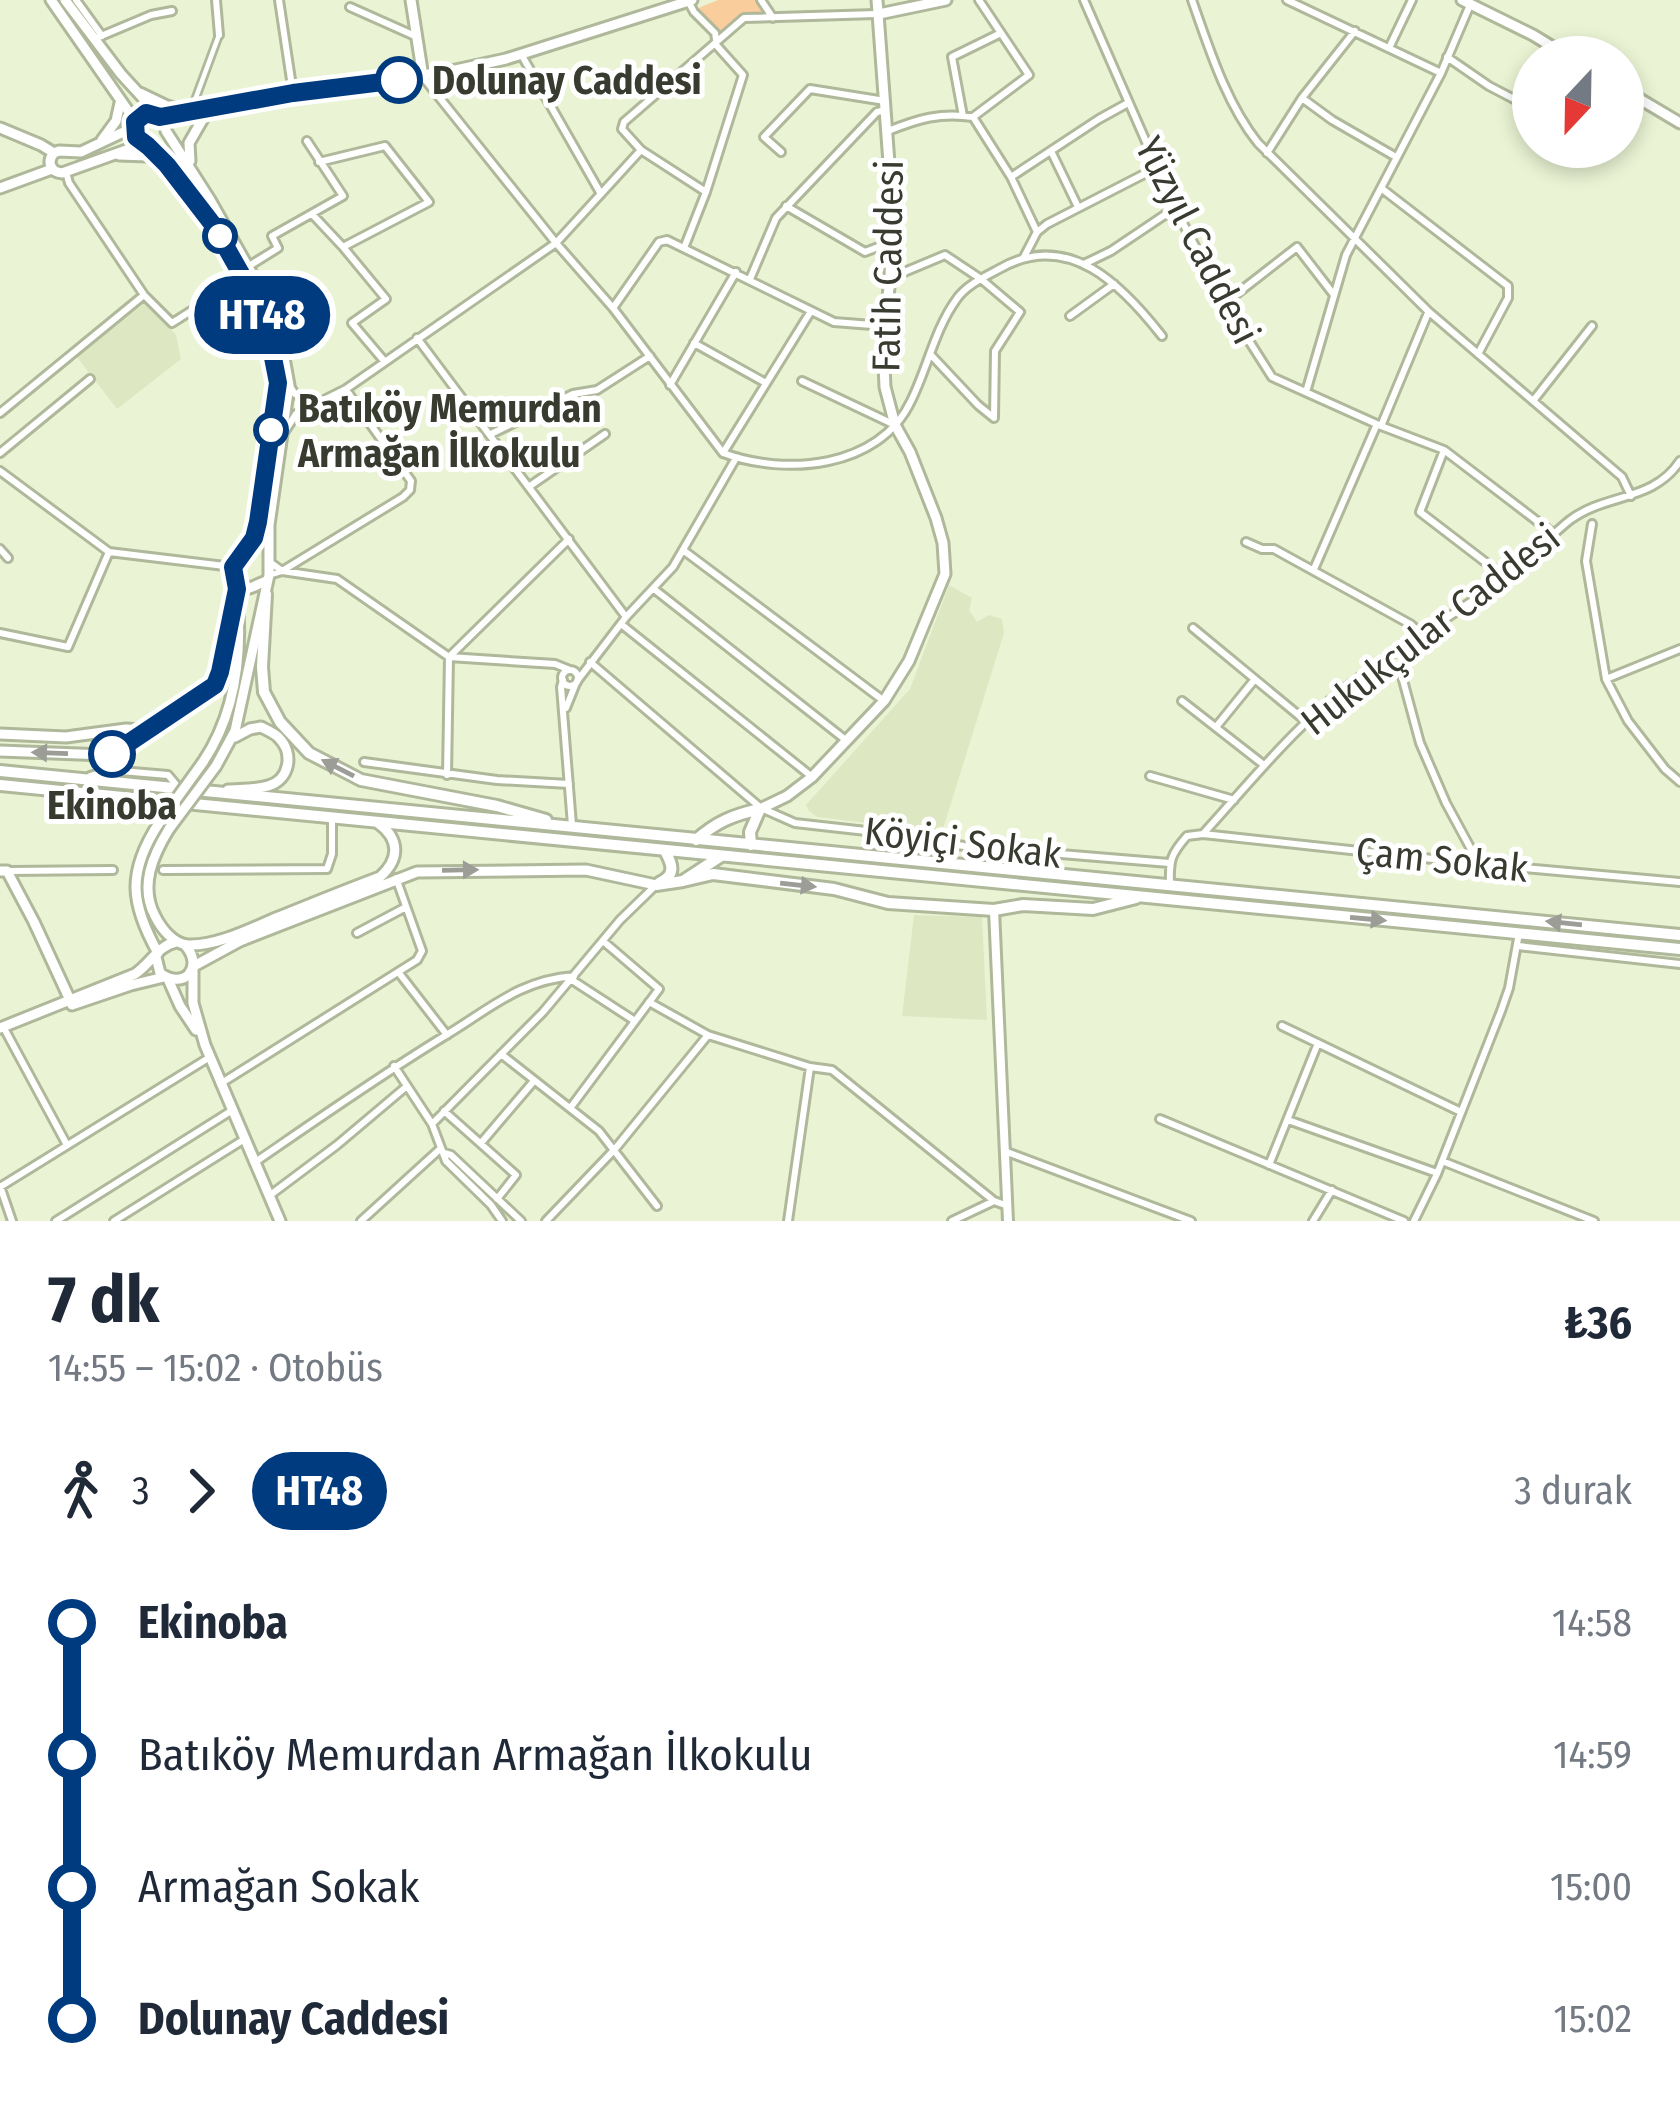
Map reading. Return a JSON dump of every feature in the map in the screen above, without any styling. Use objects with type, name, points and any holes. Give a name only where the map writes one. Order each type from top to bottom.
[{"type":"highway","points":[[266,594],[264,692],[280,722],[309,753],[361,780],[497,806],[573,828]]},
{"type":"highway","points":[[0,771],[1680,935]]},
{"type":"highway","points":[[0,785],[1146,896],[1519,940],[1680,949]]},
{"type":"highway","points":[[696,840],[730,816],[760,809]]},
{"type":"highway","points":[[752,845],[750,832],[760,809]]},
{"type":"highway","points":[[656,885],[671,873],[673,865],[665,851]]},
{"type":"highway","points":[[683,880],[722,856]]},
{"type":"highway","points":[[656,885],[713,874],[834,889],[888,903],[994,910],[1023,905],[1093,909],[1146,896]]},
{"type":"main road","points":[[0,751],[112,754],[215,685],[235,578],[258,522],[278,383],[267,327],[214,226],[174,173],[136,137],[134,125],[105,76],[52,0]]},
{"type":"main road","points":[[65,0],[162,122],[249,266],[278,326],[290,385],[269,525],[269,575],[241,709],[216,766],[138,861],[134,884],[158,968],[205,1045]]},
{"type":"main road","points":[[410,0],[423,77]]},
{"type":"main road","name":"Fatih Caddesi","points":[[760,809],[812,777],[884,701],[909,661],[945,574],[936,518],[895,425],[882,364],[891,242],[877,0]]},
{"type":"main road","points":[[162,122],[293,93],[423,77],[521,54],[665,4],[690,1]]},
{"type":"main road","points":[[879,14],[939,1]]},
{"type":"main road","points":[[1468,1],[1535,36]]},
{"type":"main road","points":[[136,91],[190,113]]},
{"type":"main road","points":[[1644,101],[1680,122]]},
{"type":"main road","points":[[102,140],[116,122],[120,103]]},
{"type":"main road","points":[[162,122],[162,140],[68,171],[52,169],[50,159],[59,153],[81,152],[134,125],[146,113],[162,122],[208,110]]},
{"type":"main road","points":[[192,172],[189,143],[208,110]]},
{"type":"main road","points":[[0,128],[72,160],[68,171]]},
{"type":"main road","points":[[118,155],[148,156],[174,173]]},
{"type":"main road","points":[[0,188],[52,169]]},
{"type":"main road","points":[[242,554],[254,551],[268,560]]},
{"type":"main road","points":[[235,578],[250,588],[262,585],[269,575]]},
{"type":"main road","points":[[235,578],[240,644],[222,729],[164,826],[150,864],[149,892],[153,913],[193,953],[193,1003],[205,1045],[280,1221]]},
{"type":"main road","points":[[209,793],[269,786],[284,775],[288,757],[282,740],[274,734],[261,727],[231,740]]},
{"type":"main road","points":[[0,734],[66,737],[146,730]]},
{"type":"main road","points":[[2,1032],[135,974],[166,944],[239,933],[380,877],[390,868],[396,849],[390,833],[374,820]]},
{"type":"main road","points":[[71,1003],[131,985],[179,980],[240,941],[417,872],[586,870],[656,885]]},
{"type":"main road","points":[[3,871],[44,942],[71,1003]]},
{"type":"street","points":[[76,0],[98,37],[172,11]]},
{"type":"street","points":[[190,113],[219,35],[216,0]]},
{"type":"street","points":[[279,0],[293,93]]},
{"type":"street","points":[[761,0],[772,18]]},
{"type":"street","points":[[888,131],[918,118],[947,113],[968,116],[1029,75],[980,0]]},
{"type":"street","name":"Yüzyıl Caddesi","points":[[1084,0],[1175,208],[1225,303],[1272,377],[1444,450],[1554,534]]},
{"type":"street","points":[[1192,0],[1222,80],[1248,130],[1267,152],[1429,311],[1622,477],[1631,496]]},
{"type":"street","points":[[1287,0],[1441,73]]},
{"type":"street","points":[[1315,14],[1322,0]]},
{"type":"street","points":[[1389,48],[1412,0]]},
{"type":"street","points":[[684,248],[743,74],[717,46],[715,33],[694,12],[690,1]]},
{"type":"street","points":[[1306,392],[1353,239],[1441,73],[1468,1]]},
{"type":"street","points":[[350,7],[415,36]]},
{"type":"street","points":[[706,192],[641,150],[622,129],[624,122],[744,18],[879,14]]},
{"type":"street","points":[[1267,152],[1355,31]]},
{"type":"street","points":[[1001,33],[952,57],[968,116],[1011,177],[1037,232]]},
{"type":"street","points":[[521,54],[601,194]]},
{"type":"street","points":[[1448,57],[1512,98]]},
{"type":"street","points":[[423,77],[613,308],[723,453],[736,458],[791,465],[831,460],[868,448],[909,406],[957,297],[1024,256],[1055,254],[1084,264],[1135,302],[1162,336]]},
{"type":"street","points":[[781,152],[764,137],[810,89],[885,105]]},
{"type":"street","points":[[1302,98],[1396,157]]},
{"type":"street","points":[[1011,177],[1128,103]]},
{"type":"street","points":[[750,279],[776,218],[885,105]]},
{"type":"street","points":[[249,266],[278,248],[272,236],[344,196],[307,141]]},
{"type":"street","points":[[321,164],[385,146],[429,202],[343,247]]},
{"type":"street","points":[[283,434],[296,414],[346,389],[556,243],[641,150]]},
{"type":"street","points":[[1051,151],[1078,207]]},
{"type":"street","points":[[1024,256],[1037,232],[1156,168]]},
{"type":"street","points":[[68,171],[69,183],[144,295],[172,323],[243,278]]},
{"type":"street","points":[[1380,187],[1508,286],[1509,295],[1478,354]]},
{"type":"street","points":[[786,206],[865,252],[891,242]]},
{"type":"street","points":[[1084,264],[1175,208]]},
{"type":"street","points":[[312,214],[386,298],[352,323],[385,362]]},
{"type":"street","points":[[613,308],[659,242],[667,240],[834,322],[885,326]]},
{"type":"street","points":[[1225,303],[1297,247],[1336,297]]},
{"type":"street","points":[[890,278],[945,255],[1021,312],[995,351],[994,418],[930,354]]},
{"type":"street","points":[[670,385],[736,272]]},
{"type":"street","points":[[1070,316],[1114,284]]},
{"type":"street","points":[[0,413],[144,295]]},
{"type":"street","points":[[723,453],[811,311]]},
{"type":"street","points":[[1313,570],[1429,311]]},
{"type":"street","points":[[1533,401],[1592,326]]},
{"type":"street","points":[[417,338],[569,538],[624,621],[812,777]]},
{"type":"street","points":[[694,343],[765,382]]},
{"type":"street","points":[[491,434],[573,394],[597,390],[650,356]]},
{"type":"street","points":[[0,453],[89,379]]},
{"type":"street","points":[[802,381],[895,425]]},
{"type":"street","points":[[290,385],[314,404]]},
{"type":"street","points":[[269,575],[283,571],[410,490],[411,481],[346,389]]},
{"type":"street","points":[[530,486],[605,434]]},
{"type":"street","points":[[1444,450],[1420,512],[1506,578]]},
{"type":"street","points":[[542,663],[568,685],[584,675],[683,550],[736,458]]},
{"type":"street","name":"Hukukçular Caddesi","points":[[1169,862],[1187,836],[1204,834],[1328,702],[1506,578],[1589,507],[1662,483],[1680,461]]},
{"type":"street","points":[[0,471],[109,552],[235,578]]},
{"type":"street","points":[[1592,524],[1586,561],[1606,679],[1628,721],[1680,782]]},
{"type":"street","points":[[447,775],[449,657],[569,538]]},
{"type":"street","points":[[1246,542],[1274,549],[1421,633]]},
{"type":"street","points":[[0,549],[8,558]]},
{"type":"street","points":[[683,550],[884,701]]},
{"type":"street","points":[[0,633],[68,647],[109,552]]},
{"type":"street","points":[[268,560],[283,571],[337,579],[449,657],[563,665],[577,673],[565,712]]},
{"type":"street","points":[[654,590],[847,741]]},
{"type":"street","points":[[1193,628],[1308,723]]},
{"type":"street","points":[[1606,679],[1680,649]]},
{"type":"street","points":[[573,828],[560,687],[571,670],[590,663]]},
{"type":"street","points":[[590,663],[760,809]]},
{"type":"street","points":[[1400,669],[1420,743],[1478,864]]},
{"type":"street","points":[[1216,727],[1255,679]]},
{"type":"street","points":[[1182,700],[1264,766]]},
{"type":"street","points":[[364,762],[447,775],[568,784]]},
{"type":"street","points":[[1150,776],[1234,800]]},
{"type":"street","name":"Köyiçi Sokak","points":[[760,809],[795,823],[964,846],[1169,862]]},
{"type":"street","points":[[163,870],[327,869],[332,816]]},
{"type":"street","name":"Çam Sokak","points":[[1204,834],[1680,882]]},
{"type":"street","points":[[964,846],[964,867]]},
{"type":"street","points":[[1169,862],[1170,885]]},
{"type":"street","points":[[3,871],[113,870]]},
{"type":"street","points":[[220,1084],[417,960],[422,951],[396,878]]},
{"type":"street","points":[[432,1124],[656,885]]},
{"type":"street","points":[[357,933],[406,907]]},
{"type":"street","points":[[994,910],[1008,1221]]},
{"type":"street","points":[[1414,1221],[1505,999],[1519,940],[1680,964]]},
{"type":"street","points":[[571,1107],[659,988],[603,941]]},
{"type":"street","points":[[399,973],[447,1035]]},
{"type":"street","points":[[254,1163],[394,1066],[523,987],[547,978],[572,978],[635,1021]]},
{"type":"street","points":[[649,1002],[708,1035],[832,1070],[994,1201],[1008,1206]]},
{"type":"street","points":[[1282,1026],[1461,1112]]},
{"type":"street","points":[[2,1032],[67,1145]]},
{"type":"street","points":[[546,1221],[616,1149],[708,1035]]},
{"type":"street","points":[[1269,1165],[1318,1043]]},
{"type":"street","points":[[501,1054],[571,1107],[616,1149],[657,1206]]},
{"type":"street","points":[[12,1221],[0,1186],[210,1057]]},
{"type":"street","points":[[394,1066],[432,1124],[446,1161],[502,1221]]},
{"type":"street","points":[[788,1221],[810,1067]]},
{"type":"street","points":[[481,1143],[533,1081]]},
{"type":"street","points":[[269,1196],[408,1085]]},
{"type":"street","points":[[56,1221],[233,1110]]},
{"type":"street","points":[[444,1111],[516,1174],[497,1198]]},
{"type":"street","points":[[1160,1119],[1404,1221]]},
{"type":"street","points":[[1288,1120],[1437,1174]]},
{"type":"street","points":[[114,1221],[244,1140]]},
{"type":"street","points":[[442,1151],[521,1221]]},
{"type":"street","points":[[362,1221],[442,1151]]},
{"type":"street","points":[[1006,1152],[1191,1221]]},
{"type":"street","points":[[1442,1161],[1594,1221]]},
{"type":"street","points":[[1313,1221],[1332,1190]]},
{"type":"street","points":[[952,1221],[994,1201]]},
{"type":"shaded area","points":[[718,0],[756,0],[764,14],[743,14],[720,31],[696,9]]},
{"type":"shaded area","points":[[147,301],[176,335],[181,359],[117,409],[77,357]]},
{"type":"shaded area","points":[[949,585],[972,598],[969,610],[977,622],[989,615],[1002,619],[1004,633],[942,832],[817,817],[806,805],[910,689]]},
{"type":"shaded area","points":[[914,915],[982,917],[987,1020],[902,1016]]},
{"type":"bus line","name":"HT48","points":[[112,754],[215,685],[237,589],[233,567],[254,538],[258,522],[278,383],[267,327],[253,295],[214,226],[167,165],[139,142],[135,122],[146,113],[160,117],[399,80]]},
{"type":"place","name":"Dolunay Caddesi","points":[[399,80]]},
{"type":"place","name":"Batıköy Memurdan Armağan İlkokulu","points":[[271,430]]},
{"type":"place","name":"Ekinoba","points":[[112,754]]}]
